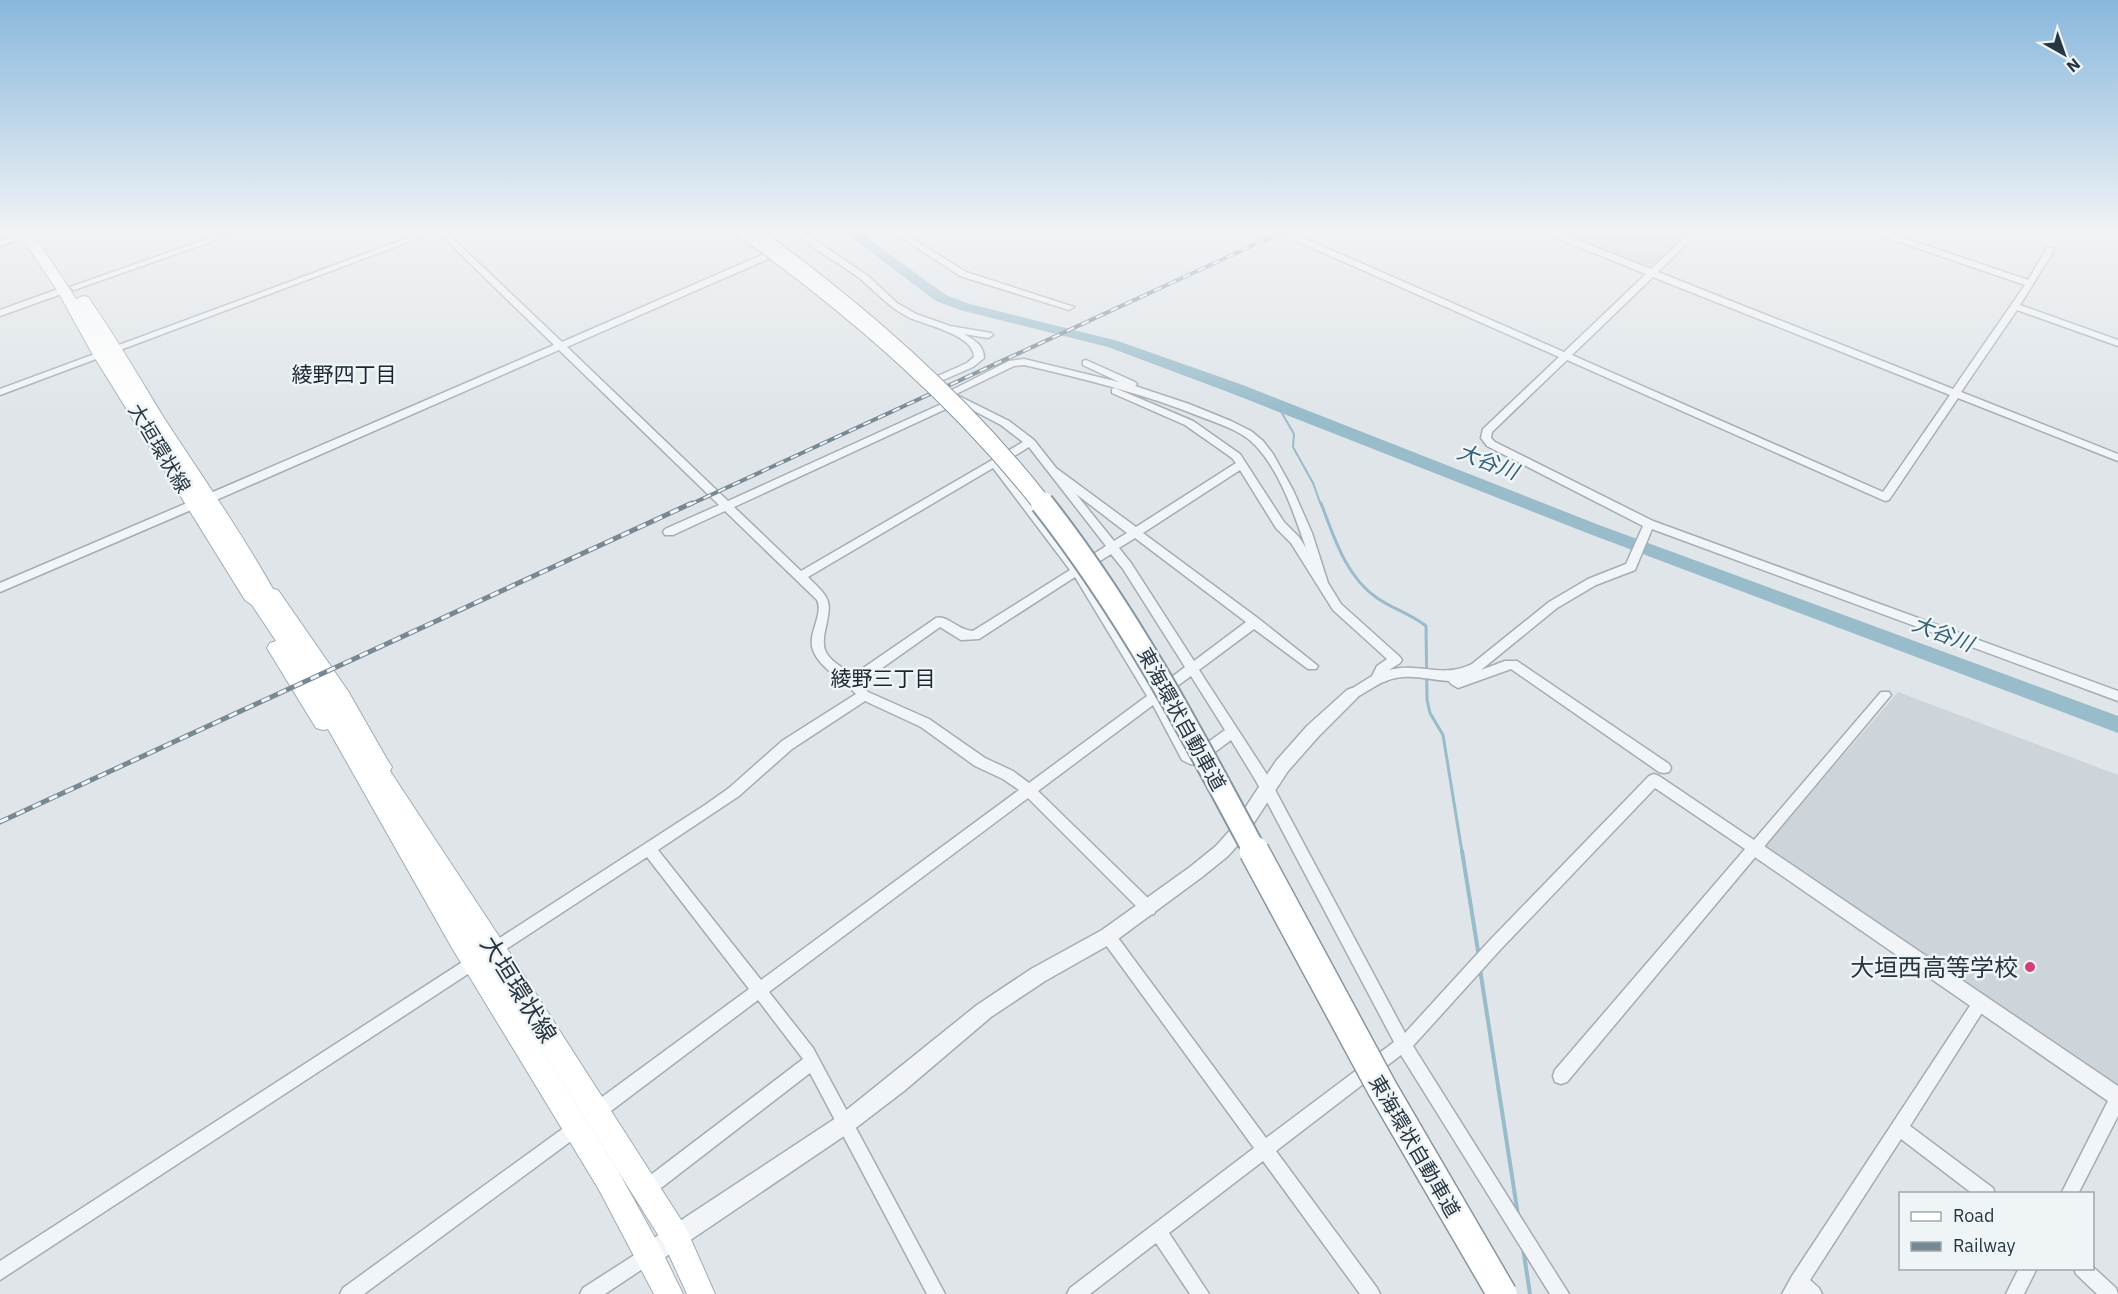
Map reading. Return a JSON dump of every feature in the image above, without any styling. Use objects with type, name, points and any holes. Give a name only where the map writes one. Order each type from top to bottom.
[{"type":"highway","name":"東海環状自動車道","points":[[829,292],[868,322],[956,404],[1026,482],[1096,578],[1171,696],[1393,1109],[1451,1212],[1502,1294]]},
{"type":"main road","name":"大垣環状線","points":[[71,292],[108,352],[146,424],[202,501],[258,592],[259,600],[294,656],[300,659],[322,694],[324,704],[367,775],[376,781],[494,949],[597,1111],[675,1236],[701,1294]]},
{"type":"main road","points":[[258,592],[270,594],[341,697],[381,767],[376,781],[361,778],[314,709],[253,603],[258,592]]},
{"type":"main road","name":"大垣環状線","points":[[376,781],[474,963],[576,1127],[650,1254],[669,1294]]},
{"type":"street","points":[[0,313],[59,292]]},
{"type":"street","points":[[0,392],[268,292]]},
{"type":"street","points":[[505,292],[821,597],[825,605],[818,636],[818,649],[826,661],[853,682],[864,695],[925,723],[980,762],[1008,775],[1028,789],[1149,909]]},
{"type":"street","points":[[0,588],[681,292]]},
{"type":"street","points":[[817,292],[917,373],[1005,423],[1030,442],[1112,546],[1194,669],[1277,804],[1403,1044],[1495,1194],[1560,1294]]},
{"type":"street","points":[[880,292],[894,306],[913,316],[948,328],[988,335]]},
{"type":"street","points":[[1017,292],[1069,307]]},
{"type":"street","points":[[1422,292],[1885,497],[2024,292]]},
{"type":"street","points":[[1632,292],[1487,431],[1486,438],[1491,444],[1647,526],[2118,696]]},
{"type":"street","points":[[1701,292],[2118,458]]},
{"type":"street","points":[[2015,306],[2118,343]]},
{"type":"street","points":[[934,381],[970,365],[979,358],[979,352],[974,344],[948,328]]},
{"type":"street","points":[[669,532],[955,396],[1012,363],[1024,362],[1160,397]]},
{"type":"street","points":[[1086,363],[1160,397],[1237,427],[1260,443],[1273,462],[1316,555],[1323,587]]},
{"type":"street","points":[[1084,376],[1189,423],[1242,464],[1280,525],[1295,540],[1337,607],[1396,660],[1382,669],[1378,678]]},
{"type":"street","points":[[799,577],[1030,442]]},
{"type":"street","points":[[995,463],[1076,570],[1155,698],[1186,756],[1194,759],[1232,732]]},
{"type":"street","points":[[853,682],[940,621],[961,635],[975,636],[1242,464]]},
{"type":"street","points":[[1053,470],[1312,666]]},
{"type":"street","points":[[589,1294],[846,1123],[897,1084],[984,1011],[1038,975],[1108,936],[1149,909],[1222,851],[1238,833],[1266,788],[1313,731],[1352,694],[1378,678],[1410,671],[1449,677],[1464,674],[1476,667],[1553,605],[1592,582],[1630,567],[1647,526]]},
{"type":"street","points":[[597,1111],[1255,622]]},
{"type":"street","points":[[1449,677],[1458,683],[1476,680],[1496,666],[1513,664],[1664,768]]},
{"type":"street","points":[[1561,1076],[1885,694]]},
{"type":"street","points":[[0,1271],[649,849],[734,792],[787,745],[864,695]]},
{"type":"street","points":[[1076,1294],[1412,1037],[1467,979],[1495,945],[1654,780],[2118,1099],[2069,1192]]},
{"type":"street","points":[[649,849],[807,1053],[936,1294]]},
{"type":"street","points":[[1108,936],[1371,1294]]},
{"type":"street","points":[[1813,1294],[1795,1288],[1980,1003]]},
{"type":"street","points":[[646,1189],[812,1062]]},
{"type":"street","points":[[349,1294],[576,1127]]},
{"type":"street","points":[[1898,1127],[1984,1192]]},
{"type":"street","points":[[1158,1231],[1200,1294]]},
{"type":"street","points":[[2015,1294],[2028,1270]]},
{"type":"street","points":[[2083,1270],[2110,1294]]},
{"type":"shaded area","name":"大垣西高等学校","points":[[1898,692],[2118,775],[2118,1087],[1764,847]]},
{"type":"waterway","name":"大谷川","points":[[933,292],[941,298],[965,307],[1113,344],[1234,388],[1593,529],[2118,725]]},
{"type":"waterway","points":[[1279,408],[1294,434],[1293,447],[1313,483],[1321,505]]},
{"type":"waterway","points":[[1321,503],[1342,555],[1357,579],[1377,598],[1426,626],[1427,700],[1430,713],[1443,735],[1462,852]]},
{"type":"waterway","points":[[1462,851],[1479,957]]},
{"type":"waterway","points":[[1480,969],[1518,1215]]},
{"type":"waterway","points":[[1523,1248],[1530,1294]]},
{"type":"railway","points":[[689,505],[1151,292]]},
{"type":"railway","points":[[0,822],[692,503]]},
{"type":"place","name":"大垣西高等学校","points":[[2030,967]]},
{"type":"district","name":"綾野四丁目","points":[[344,374]]},
{"type":"district","name":"綾野三丁目","points":[[883,678]]}]
